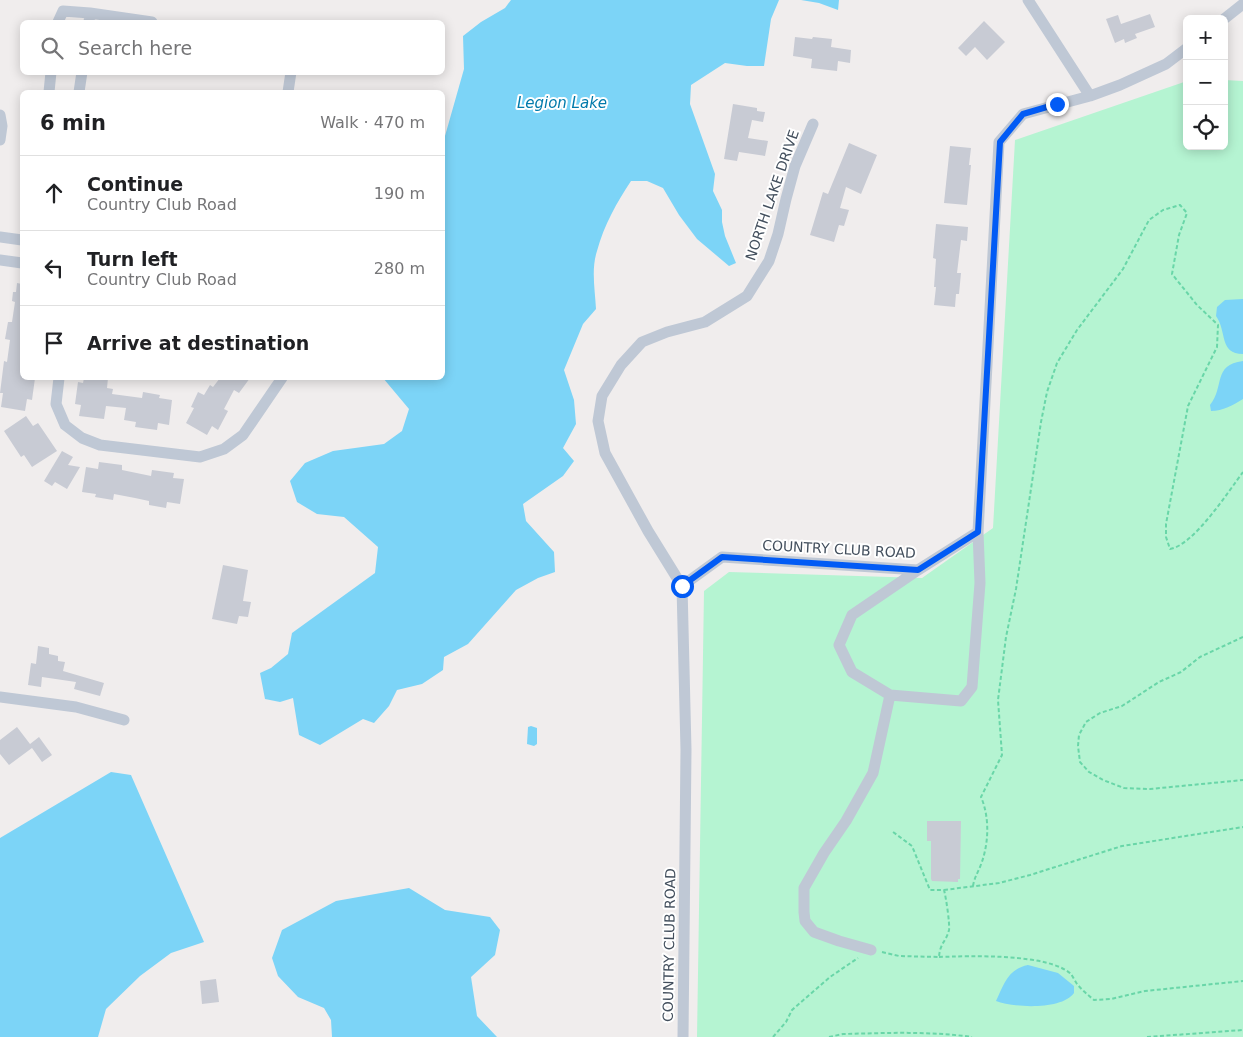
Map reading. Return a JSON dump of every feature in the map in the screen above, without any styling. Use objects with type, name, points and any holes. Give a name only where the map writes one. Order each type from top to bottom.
[{"type":"street","points":[[1028,0],[1090,96]]},
{"type":"street","points":[[1228,16],[1243,4]]},
{"type":"street","points":[[59,20],[63,11],[89,18],[120,20]]},
{"type":"street","points":[[918,570],[852,616],[838,645],[852,672],[890,695],[961,701],[972,687],[980,582],[978,532],[1000,142],[1023,114],[1090,96],[1120,85],[1166,64],[1183,51]]},
{"type":"street","points":[[49,90],[51,75]]},
{"type":"street","points":[[79,90],[82,75]]},
{"type":"street","points":[[288,90],[291,75]]},
{"type":"street","points":[[0,115],[2,126],[0,140]]},
{"type":"street","name":"NORTH LAKE DRIVE","points":[[682,586],[648,532],[605,453],[598,421],[602,396],[621,365],[642,342],[667,332],[705,322],[747,296],[769,261],[778,234],[795,166],[812,124]]},
{"type":"street","points":[[0,237],[20,240]]},
{"type":"street","points":[[0,260],[20,263]]},
{"type":"street","points":[[59,380],[56,404],[65,425],[82,438],[100,445],[200,457],[224,450],[243,435],[281,380]]},
{"type":"street","name":"COUNTRY CLUB ROAD","points":[[683,1037],[686,750],[682,586],[722,557],[918,570],[978,532]]},
{"type":"street","points":[[871,950],[814,932],[805,921],[804,888],[824,853],[846,821],[873,773],[890,695]]},
{"type":"street","points":[[0,697],[76,707],[124,720]]},
{"type":"path","points":[[973,886],[984,854],[988,829],[985,806],[981,797],[1002,755],[998,700],[1006,638],[1016,589],[1047,392],[1057,363],[1077,330],[1123,270],[1150,220],[1163,210],[1180,205],[1187,213],[1180,235],[1172,274],[1197,305],[1218,325],[1217,347],[1188,406],[1166,524],[1166,537],[1170,549],[1177,548],[1195,534],[1243,472]]},
{"type":"path","points":[[1243,637],[1200,658],[1181,672],[1159,682],[1122,706],[1100,713],[1086,722],[1079,735],[1078,746],[1080,762],[1089,772],[1124,788],[1150,789],[1243,780]]},
{"type":"path","points":[[893,832],[912,846],[930,890],[944,890],[999,883],[1122,846],[1243,827]]},
{"type":"path","points":[[939,957],[939,947],[949,929],[947,898],[944,890]]},
{"type":"path","points":[[773,1037],[786,1022],[792,1010],[830,978],[871,950],[899,956],[974,956],[1031,959],[1057,967],[1070,974],[1077,984],[1094,1000],[1111,999],[1145,991],[1243,981]]},
{"type":"path","points":[[1147,1037],[1243,1030]]},
{"type":"path","points":[[829,1037],[843,1034],[925,1033],[972,1037]]},
{"type":"green space","points":[[1228,80],[1243,81],[1243,1037],[697,1037],[704,591],[729,572],[922,578],[993,528],[1015,140],[1183,82],[1183,150],[1228,150]]},
{"type":"water","name":"Legion Lake","points":[[511,0],[779,0],[771,19],[764,66],[725,63],[691,85],[690,104],[715,174],[713,191],[722,210],[725,236],[736,263],[729,266],[697,239],[679,215],[663,188],[647,181],[631,181],[611,214],[595,258],[594,287],[596,309],[583,324],[564,370],[574,400],[576,424],[563,448],[574,461],[563,476],[523,504],[526,521],[554,552],[555,572],[538,578],[516,590],[468,644],[444,657],[443,670],[422,684],[397,690],[389,706],[374,723],[363,719],[320,745],[299,735],[293,698],[280,702],[265,699],[260,673],[271,668],[288,654],[292,633],[375,573],[378,547],[344,517],[317,514],[297,502],[290,481],[305,463],[333,451],[384,444],[402,431],[409,409],[385,380],[445,380],[445,136],[464,69],[463,36],[481,22],[505,8]]},
{"type":"water","points":[[801,0],[839,0],[838,10],[819,3]]},
{"type":"water","points":[[1243,299],[1243,354],[1235,353],[1227,346],[1216,316],[1217,307],[1225,300]]},
{"type":"water","points":[[1243,361],[1243,399],[1224,409],[1211,411],[1210,405],[1223,372],[1233,363]]},
{"type":"water","points":[[528,727],[537,728],[537,744],[534,746],[527,744]]},
{"type":"water","points":[[111,772],[131,775],[204,942],[171,953],[140,976],[106,1009],[98,1037],[0,1037],[0,838]]},
{"type":"water","points":[[409,888],[445,910],[490,917],[500,930],[495,955],[471,977],[477,1016],[497,1037],[332,1037],[331,1020],[324,1008],[298,997],[278,976],[272,958],[282,930],[336,901]]},
{"type":"water","points":[[1028,965],[1058,973],[1074,986],[1074,993],[1068,999],[1049,1005],[1025,1006],[996,1001],[1004,983],[1011,974],[1021,967]]},
{"type":"building","points":[[1150,14],[1155,27],[1135,34],[1137,38],[1125,43],[1124,39],[1115,43],[1106,19],[1118,15],[1121,24]]},
{"type":"building","points":[[984,21],[1005,42],[987,60],[975,47],[966,56],[958,48]]},
{"type":"building","points":[[795,37],[832,39],[831,47],[851,50],[850,63],[838,61],[837,71],[811,68],[812,59],[793,56]]},
{"type":"building","points":[[733,104],[757,108],[757,111],[765,112],[763,122],[752,120],[748,138],[768,141],[765,156],[739,152],[737,161],[724,159]]},
{"type":"building","points":[[849,143],[877,155],[861,194],[846,187],[840,208],[849,210],[844,226],[839,225],[834,242],[810,235],[823,192],[828,194]]},
{"type":"building","points":[[950,146],[971,148],[967,205],[944,203]]},
{"type":"building","points":[[936,224],[968,227],[967,241],[961,240],[957,273],[961,273],[959,294],[956,294],[955,307],[934,305],[936,259],[933,258]]},
{"type":"building","points":[[17,283],[20,284],[20,380],[35,380],[32,400],[27,399],[25,411],[1,407],[3,393],[0,393],[4,361],[7,362],[10,340],[5,339],[8,322],[12,322],[15,302],[12,301],[13,292],[16,292]]},
{"type":"building","points":[[84,380],[108,380],[107,388],[113,389],[112,394],[142,398],[143,392],[160,395],[159,398],[172,400],[169,425],[158,423],[157,430],[135,427],[136,422],[124,420],[126,408],[106,406],[104,419],[79,416],[81,405],[75,404],[78,382],[83,383]]},
{"type":"building","points":[[218,380],[249,380],[239,393],[234,390],[224,409],[228,411],[218,430],[212,426],[207,435],[186,423],[194,408],[191,407],[198,392],[204,395],[210,385],[213,387]]},
{"type":"building","points":[[26,416],[33,426],[38,423],[57,451],[32,467],[24,455],[21,457],[4,431]]},
{"type":"building","points":[[62,451],[73,457],[68,465],[80,467],[67,489],[55,482],[52,486],[44,481]]},
{"type":"building","points":[[99,462],[122,465],[122,470],[151,476],[152,470],[174,473],[173,478],[184,479],[180,504],[167,502],[166,508],[149,505],[149,501],[114,494],[113,500],[95,497],[96,494],[82,492],[86,467],[98,469]]},
{"type":"building","points":[[223,565],[248,570],[243,601],[251,602],[248,617],[239,616],[237,624],[212,619]]},
{"type":"building","points":[[38,646],[49,648],[49,654],[58,656],[58,661],[65,662],[63,671],[104,683],[100,696],[74,689],[76,682],[42,677],[41,687],[28,685],[31,663],[36,664]]},
{"type":"building","points":[[17,727],[30,744],[39,737],[52,755],[42,762],[32,748],[9,765],[0,754],[0,740]]},
{"type":"building","points":[[927,821],[961,821],[960,879],[958,879],[958,882],[932,881],[931,841],[927,841]]},
{"type":"building","points":[[216,979],[219,1002],[202,1004],[200,981]]},
{"type":"route","points":[[682,586],[722,557],[918,570],[978,532],[1000,142],[1023,114],[1057,104]]}]
